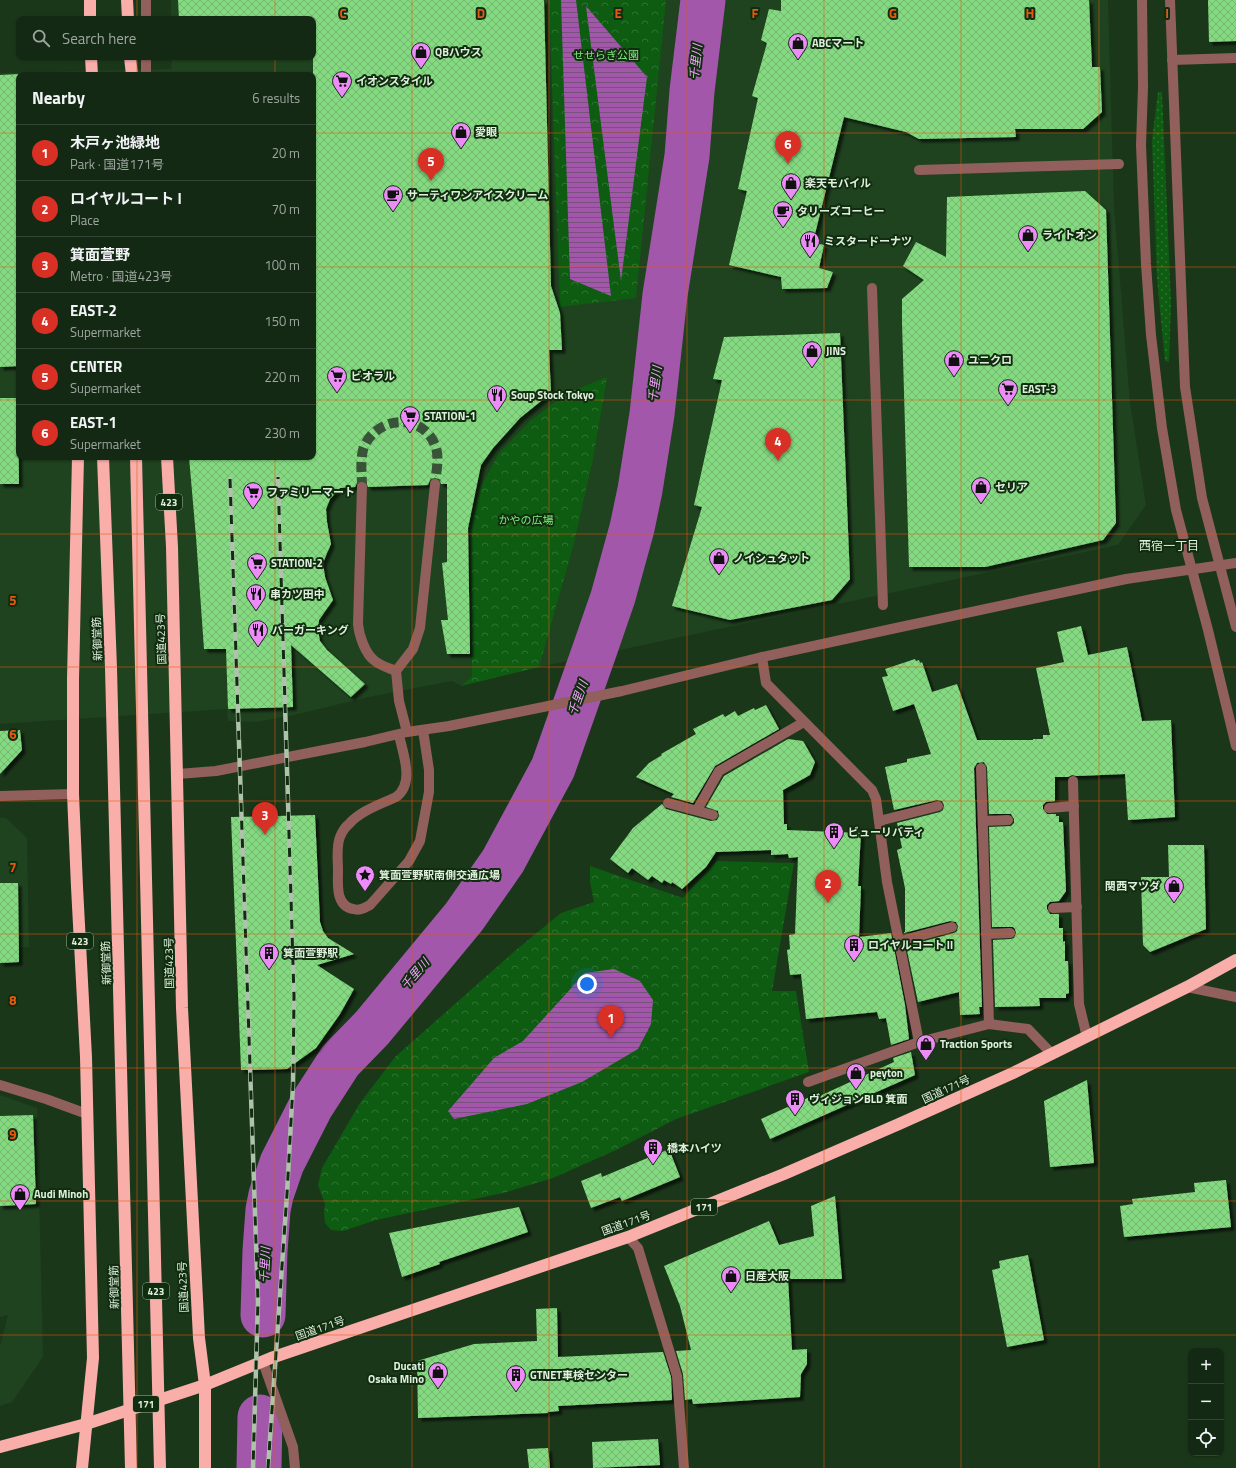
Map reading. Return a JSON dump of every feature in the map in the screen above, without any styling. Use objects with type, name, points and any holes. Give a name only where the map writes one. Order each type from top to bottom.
[{"type":"highway","points":[[90,0],[90,16]]},
{"type":"highway","points":[[127,0],[128,16]]},
{"type":"highway","points":[[91,60],[92,72]]},
{"type":"highway","points":[[130,60],[132,72]]},
{"type":"highway","name":"423","points":[[78,460],[73,671],[73,794],[86,1057],[93,1358],[82,1468]]},
{"type":"highway","name":"新御堂筋","points":[[104,460],[123,1115],[131,1468]]},
{"type":"highway","name":"423","points":[[136,460],[160,1468]]},
{"type":"highway","name":"国道423号","points":[[167,460],[172,547],[182,1008],[199,1338],[205,1385],[205,1468]]},
{"type":"highway","name":"国道171号","points":[[0,1448],[86,1424],[205,1385],[263,1362],[628,1237],[784,1174],[899,1124],[1087,1037],[1187,987],[1236,960]]},
{"type":"street","points":[[146,0],[146,16]]},
{"type":"street","points":[[1142,0],[1143,87],[1141,145],[1145,256],[1151,335],[1169,473],[1176,510],[1208,630],[1236,746]]},
{"type":"street","points":[[1170,0],[1185,387],[1202,498],[1236,627]]},
{"type":"street","points":[[1172,60],[1236,58]]},
{"type":"street","points":[[146,60],[146,72]]},
{"type":"street","points":[[919,170],[1118,164]]},
{"type":"street","points":[[872,288],[883,605]]},
{"type":"street","points":[[423,730],[429,770],[429,792],[420,841],[409,861],[370,905],[364,909],[350,909],[341,900],[339,894],[338,856],[340,838],[349,824],[357,817],[396,797],[406,785],[407,775],[396,671],[413,650],[420,628],[435,484]]},
{"type":"street","points":[[362,487],[358,624],[359,635],[374,661],[396,671]]},
{"type":"street","points":[[178,774],[216,771],[449,726],[622,691],[762,657],[1118,581],[1236,563]]},
{"type":"street","points":[[762,657],[766,683],[872,790],[876,799],[887,882],[919,1042]]},
{"type":"street","points":[[697,810],[719,771],[804,722]]},
{"type":"street","points":[[981,768],[989,1024]]},
{"type":"street","points":[[1073,781],[1080,1004],[1087,1037]]},
{"type":"street","points":[[0,796],[73,794]]},
{"type":"street","points":[[668,803],[713,815]]},
{"type":"street","points":[[879,821],[938,806]]},
{"type":"street","points":[[1049,808],[1074,806]]},
{"type":"street","points":[[983,821],[1008,820]]},
{"type":"street","points":[[1053,908],[1077,907]]},
{"type":"street","points":[[900,941],[952,927]]},
{"type":"street","points":[[986,934],[1010,934]]},
{"type":"street","points":[[1187,987],[1236,997]]},
{"type":"street","points":[[808,1082],[919,1042],[989,1024],[1028,1028],[1052,1054]]},
{"type":"street","points":[[0,1085],[46,1098],[87,1114]]},
{"type":"street","points":[[628,1237],[638,1248],[677,1376],[684,1468]]},
{"type":"street","points":[[263,1362],[294,1447],[295,1468]]},
{"type":"shaded area","points":[[171,0],[1108,0],[1114,207],[1130,402],[1146,505],[1118,545],[539,667],[461,686],[452,681],[369,697],[294,715],[256,722],[228,721],[227,709],[0,724],[0,73],[16,73],[16,460],[316,460],[316,72],[43,72],[171,69],[172,60],[316,60],[316,16],[171,16]]},
{"type":"shaded area","points":[[561,0],[576,0],[611,296],[570,279]]},
{"type":"shaded area","points":[[586,6],[647,77],[621,281]]},
{"type":"shaded area","points":[[0,818],[6,818],[27,838],[29,947],[0,948]]},
{"type":"shaded area","points":[[614,969],[640,981],[653,1000],[651,1024],[638,1049],[582,1082],[527,1104],[454,1119],[448,1111],[494,1058],[523,1041],[585,973]]},
{"type":"shaded area","name":"Audi Minoh","points":[[0,1095],[37,1108],[43,1357],[12,1402],[0,1406],[0,1346],[8,1315],[0,1317]]},
{"type":"green space","name":"せせらぎ公園","points":[[549,0],[666,0],[636,298],[560,307]]},
{"type":"green space","points":[[1158,92],[1162,92],[1171,303],[1169,362],[1165,361],[1157,279],[1152,140]]},
{"type":"green space","name":"かやの広場","points":[[607,377],[593,459],[574,543],[539,667],[461,686],[472,677],[471,530],[480,488],[499,453],[529,422],[565,394]]},
{"type":"green space","points":[[717,861],[794,863],[772,991],[796,991],[809,1072],[676,1119],[616,1150],[553,1178],[503,1193],[376,1220],[343,1231],[331,1230],[325,1223],[325,1204],[318,1185],[322,1168],[360,1103],[395,1057],[516,950],[561,913],[594,902],[590,882],[590,866],[683,898]]},
{"type":"building","points":[[178,0],[544,0],[551,286],[560,313],[562,350],[549,350],[551,393],[520,418],[493,448],[481,465],[468,528],[470,654],[447,654],[441,620],[448,620],[442,563],[447,562],[447,484],[441,484],[439,479],[435,478],[430,480],[428,485],[368,487],[366,482],[362,481],[357,483],[355,487],[340,488],[330,499],[326,509],[331,544],[323,563],[325,577],[333,600],[319,620],[318,631],[320,641],[327,650],[365,684],[351,697],[291,645],[293,707],[228,709],[226,649],[204,649],[189,460],[316,460],[316,72],[313,72],[313,60],[316,60],[316,16],[179,16]]},
{"type":"building","points":[[781,0],[1089,0],[1092,67],[1100,67],[1102,112],[1083,129],[1015,129],[1016,137],[919,139],[906,132],[844,117],[813,242],[824,245],[819,268],[833,272],[827,288],[782,289],[781,277],[729,265],[747,191],[738,189],[758,98],[752,96],[767,43],[761,40],[769,9],[781,11]]},
{"type":"building","points":[[1208,0],[1236,0],[1236,41],[1209,42]]},
{"type":"building","points":[[16,74],[16,366],[0,367],[0,75]]},
{"type":"building","name":"EAST-3","points":[[1085,191],[1106,210],[1116,523],[1103,540],[985,567],[909,567],[902,299],[924,280],[903,266],[916,242],[946,257],[947,197]]},
{"type":"building","points":[[840,333],[850,579],[832,600],[730,620],[672,606],[702,507],[694,505],[722,380],[713,379],[724,337]]},
{"type":"building","points":[[0,398],[16,398],[16,460],[19,460],[19,484],[0,484]]},
{"type":"building","points":[[1081,626],[1088,655],[1127,647],[1142,721],[1171,720],[1175,817],[1128,820],[1125,774],[1072,775],[1068,777],[1055,777],[1055,801],[1046,802],[1043,805],[1043,809],[1047,814],[1056,814],[1056,816],[1059,816],[1059,822],[1063,822],[1066,891],[1059,901],[1050,902],[1047,905],[1047,909],[1050,914],[1059,914],[1059,928],[1063,928],[1063,942],[1065,941],[1065,961],[1068,961],[1069,993],[1066,994],[1066,998],[1039,998],[1040,1006],[995,1007],[993,940],[1011,939],[1014,938],[1016,933],[1013,927],[992,927],[989,827],[1011,826],[1014,823],[1014,819],[1011,814],[989,814],[987,767],[984,762],[977,763],[974,768],[982,1007],[979,1007],[980,1014],[960,1015],[959,992],[918,1002],[906,946],[954,933],[957,931],[958,926],[956,922],[950,921],[904,933],[905,888],[897,850],[902,848],[897,823],[940,812],[943,810],[944,805],[942,801],[937,800],[894,810],[885,767],[907,762],[907,759],[931,754],[914,704],[893,711],[882,677],[888,676],[885,669],[915,659],[916,661],[919,660],[920,663],[922,662],[932,692],[957,684],[977,740],[1043,739],[1043,735],[1050,735],[1036,668],[1064,662],[1057,632]]},
{"type":"building","points":[[766,705],[779,729],[715,766],[693,803],[671,797],[674,794],[636,777],[649,763],[662,755],[661,754],[696,734],[693,729],[723,714],[725,717],[735,711],[738,716],[754,708],[755,710]]},
{"type":"building","points":[[20,730],[22,750],[0,774],[0,731]]},
{"type":"building","points":[[788,739],[803,741],[815,762],[810,775],[783,790],[784,824],[787,824],[787,830],[861,833],[858,886],[861,886],[859,937],[891,933],[905,1005],[909,1039],[891,1045],[886,1018],[879,1019],[877,1012],[806,1019],[801,974],[790,975],[787,950],[790,949],[789,935],[795,934],[798,857],[789,858],[788,854],[771,855],[771,850],[716,852],[706,867],[682,889],[672,882],[671,884],[664,880],[662,883],[652,876],[648,880],[632,868],[628,873],[610,859],[633,828],[662,804],[666,809],[711,821],[717,820],[719,816],[718,811],[706,807],[724,776]]},
{"type":"building","name":"箕面萱野駅","points":[[315,815],[320,922],[323,931],[328,938],[354,954],[317,965],[354,989],[340,1014],[316,1048],[287,1069],[241,1070],[231,817]]},
{"type":"building","name":"関西マツダ","points":[[1168,845],[1204,845],[1206,929],[1150,952],[1143,945],[1141,877],[1169,877]]},
{"type":"building","points":[[0,883],[18,883],[19,962],[0,963]]},
{"type":"building","points":[[911,1052],[915,1075],[770,1139],[761,1119],[812,1096],[813,1099],[894,1062],[893,1058]]},
{"type":"building","points":[[1087,1080],[1094,1163],[1050,1167],[1044,1101]]},
{"type":"building","points":[[33,1115],[36,1204],[0,1206],[0,1116]]},
{"type":"building","name":"橋本ハイツ","points":[[669,1149],[680,1177],[622,1201],[620,1197],[591,1208],[581,1181],[601,1173],[602,1177]]},
{"type":"building","points":[[1226,1180],[1231,1227],[1124,1237],[1120,1206],[1133,1204],[1132,1199],[1195,1192],[1194,1183]]},
{"type":"building","name":"日産大阪","points":[[835,1196],[842,1279],[788,1279],[792,1350],[807,1349],[807,1364],[801,1374],[800,1397],[693,1404],[692,1399],[685,1400],[683,1374],[676,1351],[691,1350],[680,1306],[664,1266],[769,1221],[779,1245],[814,1236],[811,1206]]},
{"type":"building","points":[[519,1207],[528,1232],[439,1262],[440,1264],[402,1277],[389,1233]]},
{"type":"building","points":[[1028,1255],[1044,1340],[1007,1347],[992,1270],[1000,1268],[999,1261]]},
{"type":"building","points":[[557,1308],[558,1357],[663,1352],[671,1377],[672,1400],[558,1406],[559,1411],[548,1413],[418,1418],[417,1361],[474,1344],[537,1341],[536,1309]]},
{"type":"building","points":[[658,1439],[660,1465],[593,1468],[592,1442]]},
{"type":"building","points":[[548,1448],[550,1468],[529,1468],[527,1449]]},
{"type":"waterway","name":"千里川","points":[[263,1315],[268,1210],[271,1195],[282,1163],[311,1106],[340,1061],[372,1028],[464,917],[503,861],[553,768],[613,597],[632,528],[640,490],[652,414],[665,295],[687,156],[692,91],[703,0]]},
{"type":"waterway","name":"千里川","points":[[259,1468],[260,1417]]},
{"type":"tunnel","points":[[362,487],[361,468],[363,450],[366,443],[378,430],[386,425],[396,422],[414,424],[423,429],[430,436],[435,445],[437,454],[435,484]]},
{"type":"railway","points":[[268,1468],[287,1194],[293,1085],[294,996],[278,477]]},
{"type":"railway","points":[[230,479],[258,1301],[253,1468]]},
{"type":"place","name":"ABCマート","points":[[798,60]]},
{"type":"place","name":"QBハウス","points":[[421,69]]},
{"type":"place","name":"イオンスタイル","points":[[342,98]]},
{"type":"place","name":"愛眼","points":[[461,149]]},
{"type":"place","name":"EAST-1","points":[[788,164]]},
{"type":"place","name":"CENTER","points":[[431,181]]},
{"type":"place","name":"楽天モバイル","points":[[791,200]]},
{"type":"place","name":"サーティワンアイスクリーム","points":[[393,212]]},
{"type":"place","name":"タリーズコーヒー","points":[[783,228]]},
{"type":"place","name":"ライトオン","points":[[1028,252]]},
{"type":"place","name":"ミスタードーナツ","points":[[810,258]]},
{"type":"place","name":"JINS","points":[[812,368]]},
{"type":"place","name":"ユニクロ","points":[[954,377]]},
{"type":"place","name":"ビオラル","points":[[337,393]]},
{"type":"place","name":"EAST-3","points":[[1008,406]]},
{"type":"place","name":"Soup Stock Tokyo","points":[[497,412]]},
{"type":"place","name":"STATION-1","points":[[410,433]]},
{"type":"place","name":"EAST-2","points":[[778,461]]},
{"type":"place","name":"セリア","points":[[981,504]]},
{"type":"place","name":"ファミリーマート","points":[[253,509]]},
{"type":"place","name":"ノイシュタット","points":[[719,575]]},
{"type":"place","name":"STATION-2","points":[[257,580]]},
{"type":"place","name":"串カツ田中","points":[[256,611]]},
{"type":"place","name":"バーガーキング","points":[[258,647]]},
{"type":"place","name":"箕面萱野","points":[[265,835]]},
{"type":"place","name":"ビューリバティ","points":[[834,849]]},
{"type":"place","name":"箕面萱野駅南側交通広場","points":[[365,892]]},
{"type":"place","name":"ロイヤルコート I","points":[[828,903]]},
{"type":"place","name":"関西マツダ","points":[[1174,903]]},
{"type":"place","name":"ロイヤルコート II","points":[[854,962]]},
{"type":"place","name":"箕面萱野駅","points":[[269,970]]},
{"type":"place","name":"木戸ヶ池緑地","points":[[611,1038]]},
{"type":"place","name":"Traction Sports","points":[[926,1061]]},
{"type":"place","name":"peyton","points":[[856,1090]]},
{"type":"place","name":"ヴィジョンBLD 箕面","points":[[795,1116]]},
{"type":"place","name":"橋本ハイツ","points":[[653,1165]]},
{"type":"place","name":"Audi Minoh","points":[[20,1211]]},
{"type":"place","name":"日産大阪","points":[[731,1293]]},
{"type":"place","name":"Ducati Osaka Mino","points":[[438,1389]]},
{"type":"place","name":"GTNET車検センター","points":[[516,1392]]},
{"type":"district","name":"西宿一丁目","points":[[1169,546]]}]
